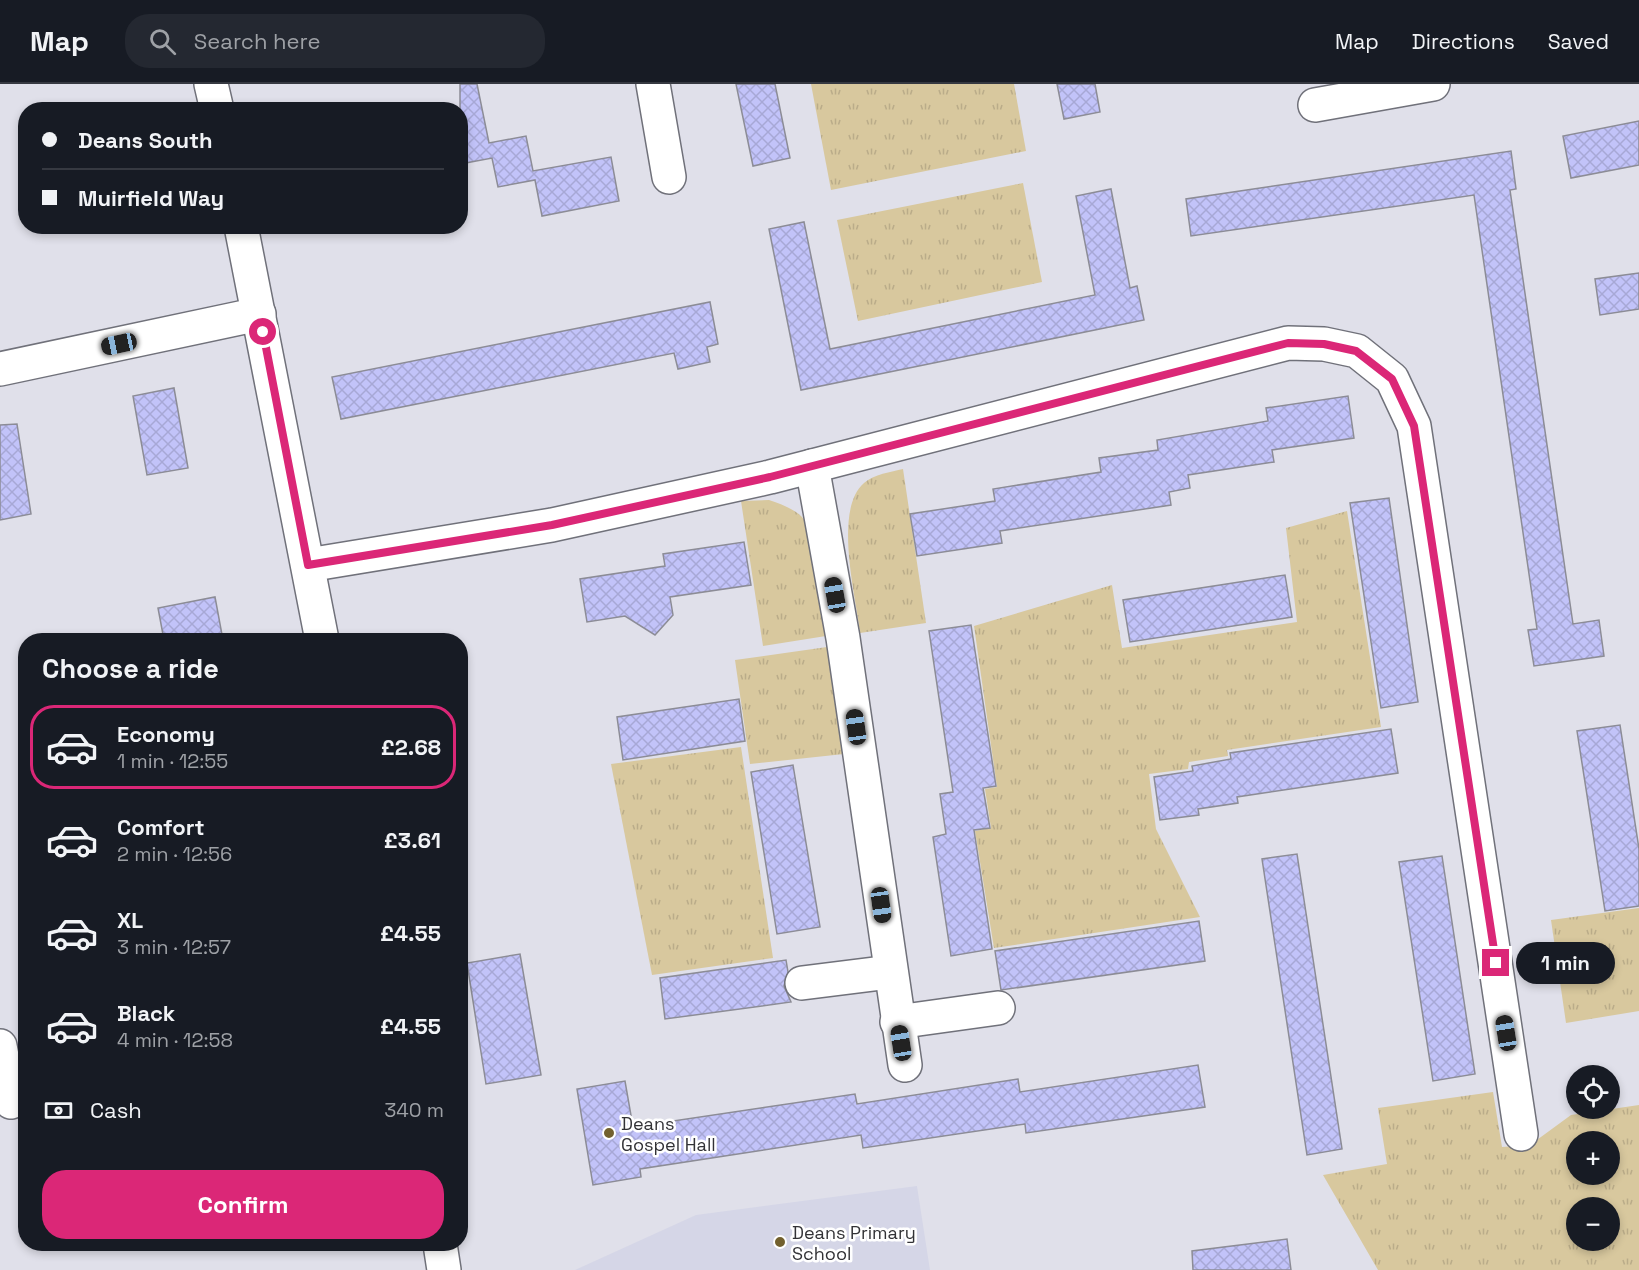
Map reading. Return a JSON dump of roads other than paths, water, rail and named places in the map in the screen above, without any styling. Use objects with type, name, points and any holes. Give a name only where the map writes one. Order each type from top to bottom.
[{"type":"street","points":[[211,84],[215,102]]},
{"type":"street","points":[[652,84],[669,177]]},
{"type":"street","points":[[1315,105],[1433,84]]},
{"type":"street","points":[[243,234],[321,633]]},
{"type":"street","points":[[0,369],[259,314]]},
{"type":"street","points":[[308,565],[552,525],[812,466],[1288,343],[1324,344],[1356,351],[1392,379],[1414,426],[1521,1134]]},
{"type":"street","points":[[812,466],[843,638],[905,1065]]},
{"type":"street","points":[[802,983],[890,972]]},
{"type":"street","points":[[897,1022],[998,1008]]},
{"type":"street","points":[[0,1046],[11,1102]]},
{"type":"place","name":"Deans Gospel Hall","points":[[609,1133]]},
{"type":"place","name":"Deans Primary School","points":[[780,1242]]}]
